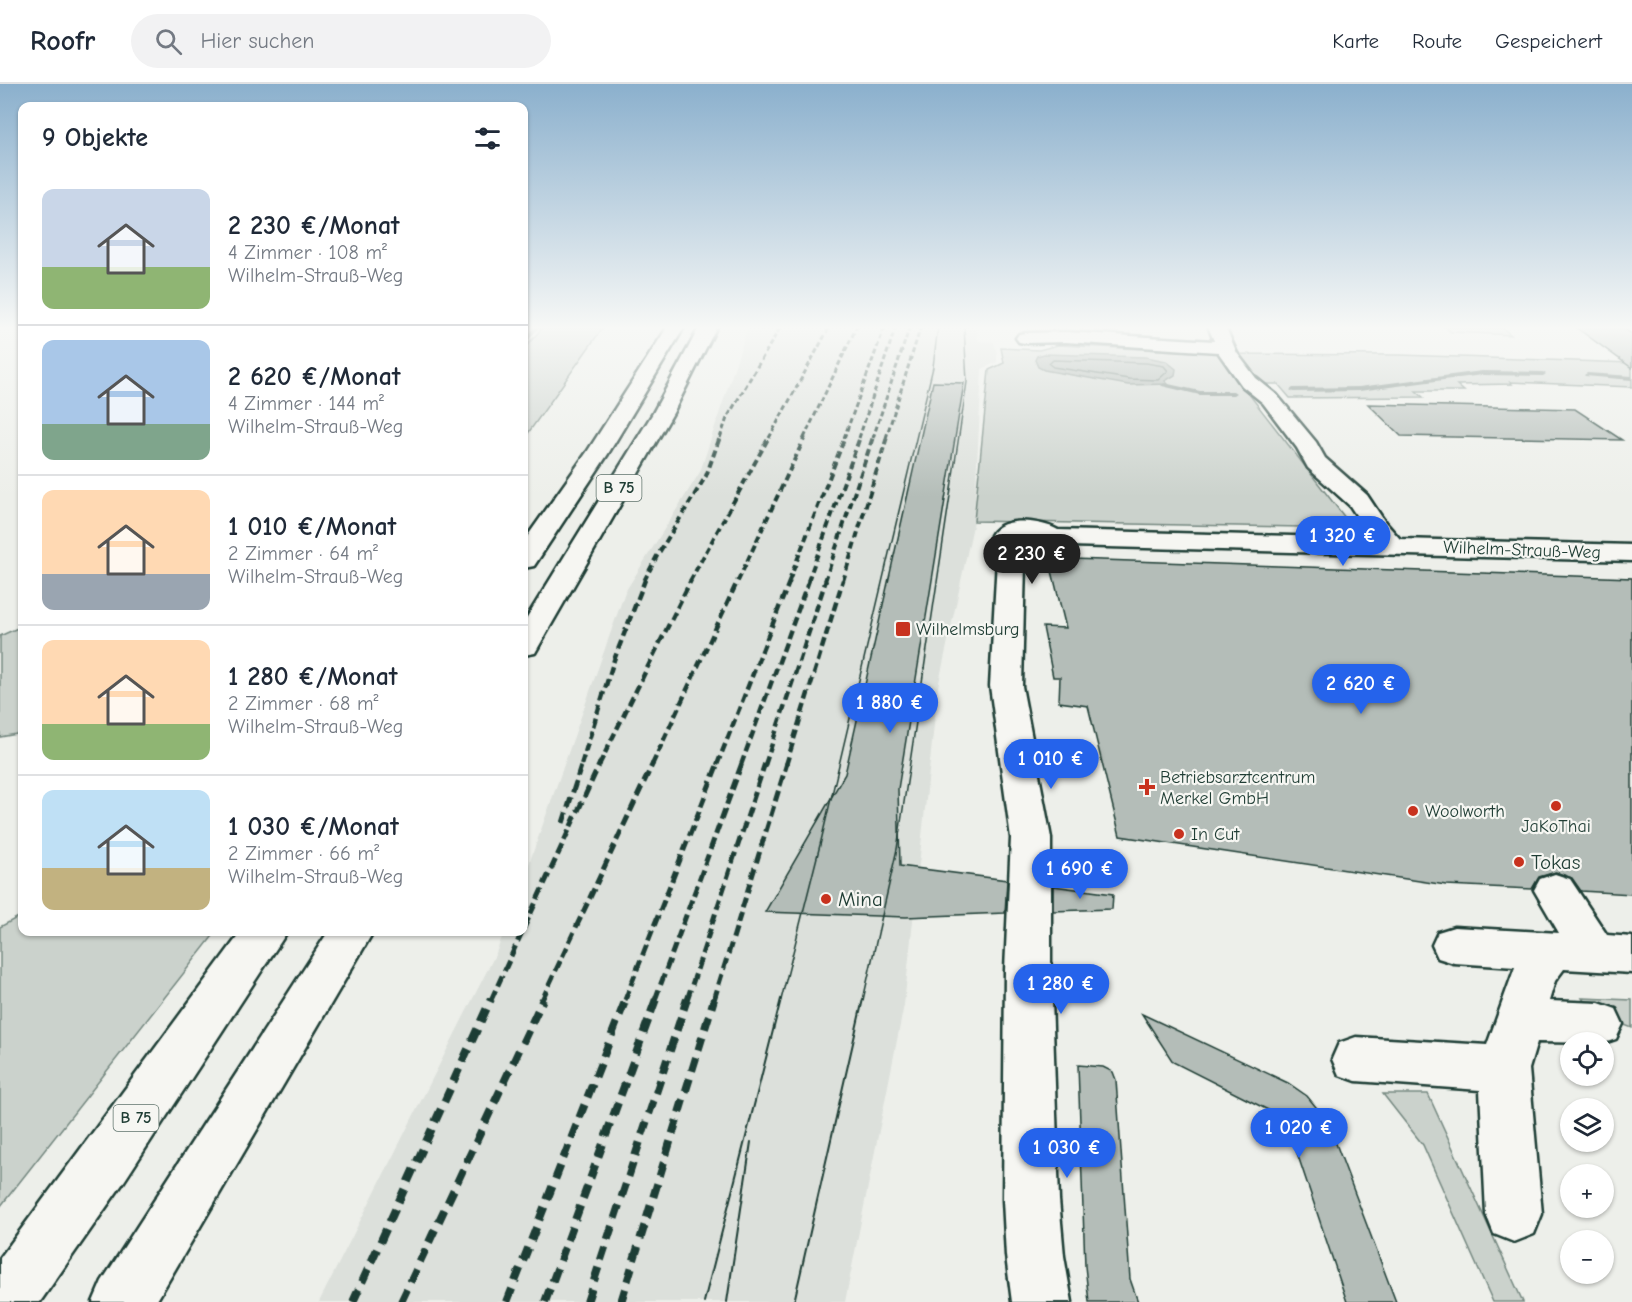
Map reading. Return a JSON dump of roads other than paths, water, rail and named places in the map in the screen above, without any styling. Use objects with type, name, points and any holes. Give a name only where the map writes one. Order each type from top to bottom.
[{"type":"main road","name":"B 75","points":[[528,554],[597,454],[641,383]]},
{"type":"main road","name":"B 75","points":[[528,639],[679,383]]},
{"type":"main road","points":[[1250,383],[1270,399],[1308,447],[1311,456],[1322,469],[1355,497],[1393,547]]},
{"type":"main road","name":"Wilhelm-Strauß-Weg","points":[[1042,1302],[1035,1256],[1031,1200],[1028,970],[1031,838],[1006,686],[1011,559],[1034,546],[1393,547],[1632,553]]},
{"type":"main road","points":[[1555,890],[1594,953]]},
{"type":"main road","name":"B 75","points":[[4,1302],[110,1155],[262,936]]},
{"type":"main road","points":[[123,1302],[349,936]]},
{"type":"main road","points":[[1454,945],[1594,953]]},
{"type":"main road","points":[[1514,1214],[1504,1069],[1535,972],[1594,953]]},
{"type":"main road","points":[[1520,1020],[1599,1024]]},
{"type":"main road","points":[[1356,1059],[1504,1069]]},
{"type":"water","points":[[1116,383],[1168,384],[1128,385]]},
{"type":"waterway","points":[[1293,390],[1359,389],[1406,383]]},
{"type":"waterway","points":[[1164,385],[1200,393],[1233,393]]},
{"type":"tram line","points":[[781,1000],[929,383]]},
{"type":"tram line","points":[[863,1000],[897,849],[967,383]]},
{"type":"tram line","points":[[704,1302],[781,999]]},
{"type":"tram line","points":[[794,1302],[863,999]]},
{"type":"tram line","points":[[727,1302],[751,1142]]},
{"type":"railway","points":[[720,438],[727,418],[748,383]]},
{"type":"railway","points":[[769,438],[799,383]]},
{"type":"railway","points":[[804,438],[830,383]]},
{"type":"railway","points":[[844,438],[864,383]]},
{"type":"railway","points":[[859,438],[877,383]]},
{"type":"railway","points":[[873,438],[891,383]]},
{"type":"railway","points":[[886,438],[903,383]]},
{"type":"railway","points":[[644,581],[706,476],[720,437]]},
{"type":"railway","points":[[690,581],[769,437]]},
{"type":"railway","points":[[738,581],[805,437]]},
{"type":"railway","points":[[789,581],[845,437]]},
{"type":"railway","points":[[808,581],[860,437]]},
{"type":"railway","points":[[825,581],[873,437]]},
{"type":"railway","points":[[843,581],[887,437]]},
{"type":"railway","points":[[581,765],[614,660],[645,580]]},
{"type":"railway","points":[[599,765],[691,580]]},
{"type":"railway","points":[[652,765],[738,580]]},
{"type":"railway","points":[[717,765],[790,580]]},
{"type":"railway","points":[[741,765],[809,580]]},
{"type":"railway","points":[[765,765],[826,580]]},
{"type":"railway","points":[[786,765],[843,580]]},
{"type":"railway","points":[[563,823],[582,763]]},
{"type":"railway","points":[[528,919],[600,763]]},
{"type":"railway","points":[[542,1000],[653,763]]},
{"type":"railway","points":[[625,1000],[718,763]]},
{"type":"railway","points":[[655,1000],[742,763]]},
{"type":"railway","points":[[687,1000],[765,763]]},
{"type":"railway","points":[[714,1000],[787,763]]},
{"type":"railway","points":[[491,1000],[520,936]]},
{"type":"railway","points":[[353,1302],[491,999]]},
{"type":"railway","points":[[401,1302],[543,999]]},
{"type":"railway","points":[[507,1302],[626,999]]},
{"type":"railway","points":[[545,1302],[656,999]]},
{"type":"railway","points":[[587,1302],[687,999]]},
{"type":"railway","points":[[621,1302],[714,999]]},
{"type":"place","name":"Wilhelmsburg","points":[[903,629]]},
{"type":"place","name":"Betriebsarztcentrum Merkel GmbH","points":[[1147,787]]},
{"type":"place","name":"JaKoThai","points":[[1556,806]]},
{"type":"place","name":"Woolworth","points":[[1413,811]]},
{"type":"place","name":"In Cut","points":[[1179,834]]},
{"type":"place","name":"Tokas","points":[[1519,862]]},
{"type":"place","name":"Mina","points":[[826,899]]}]
